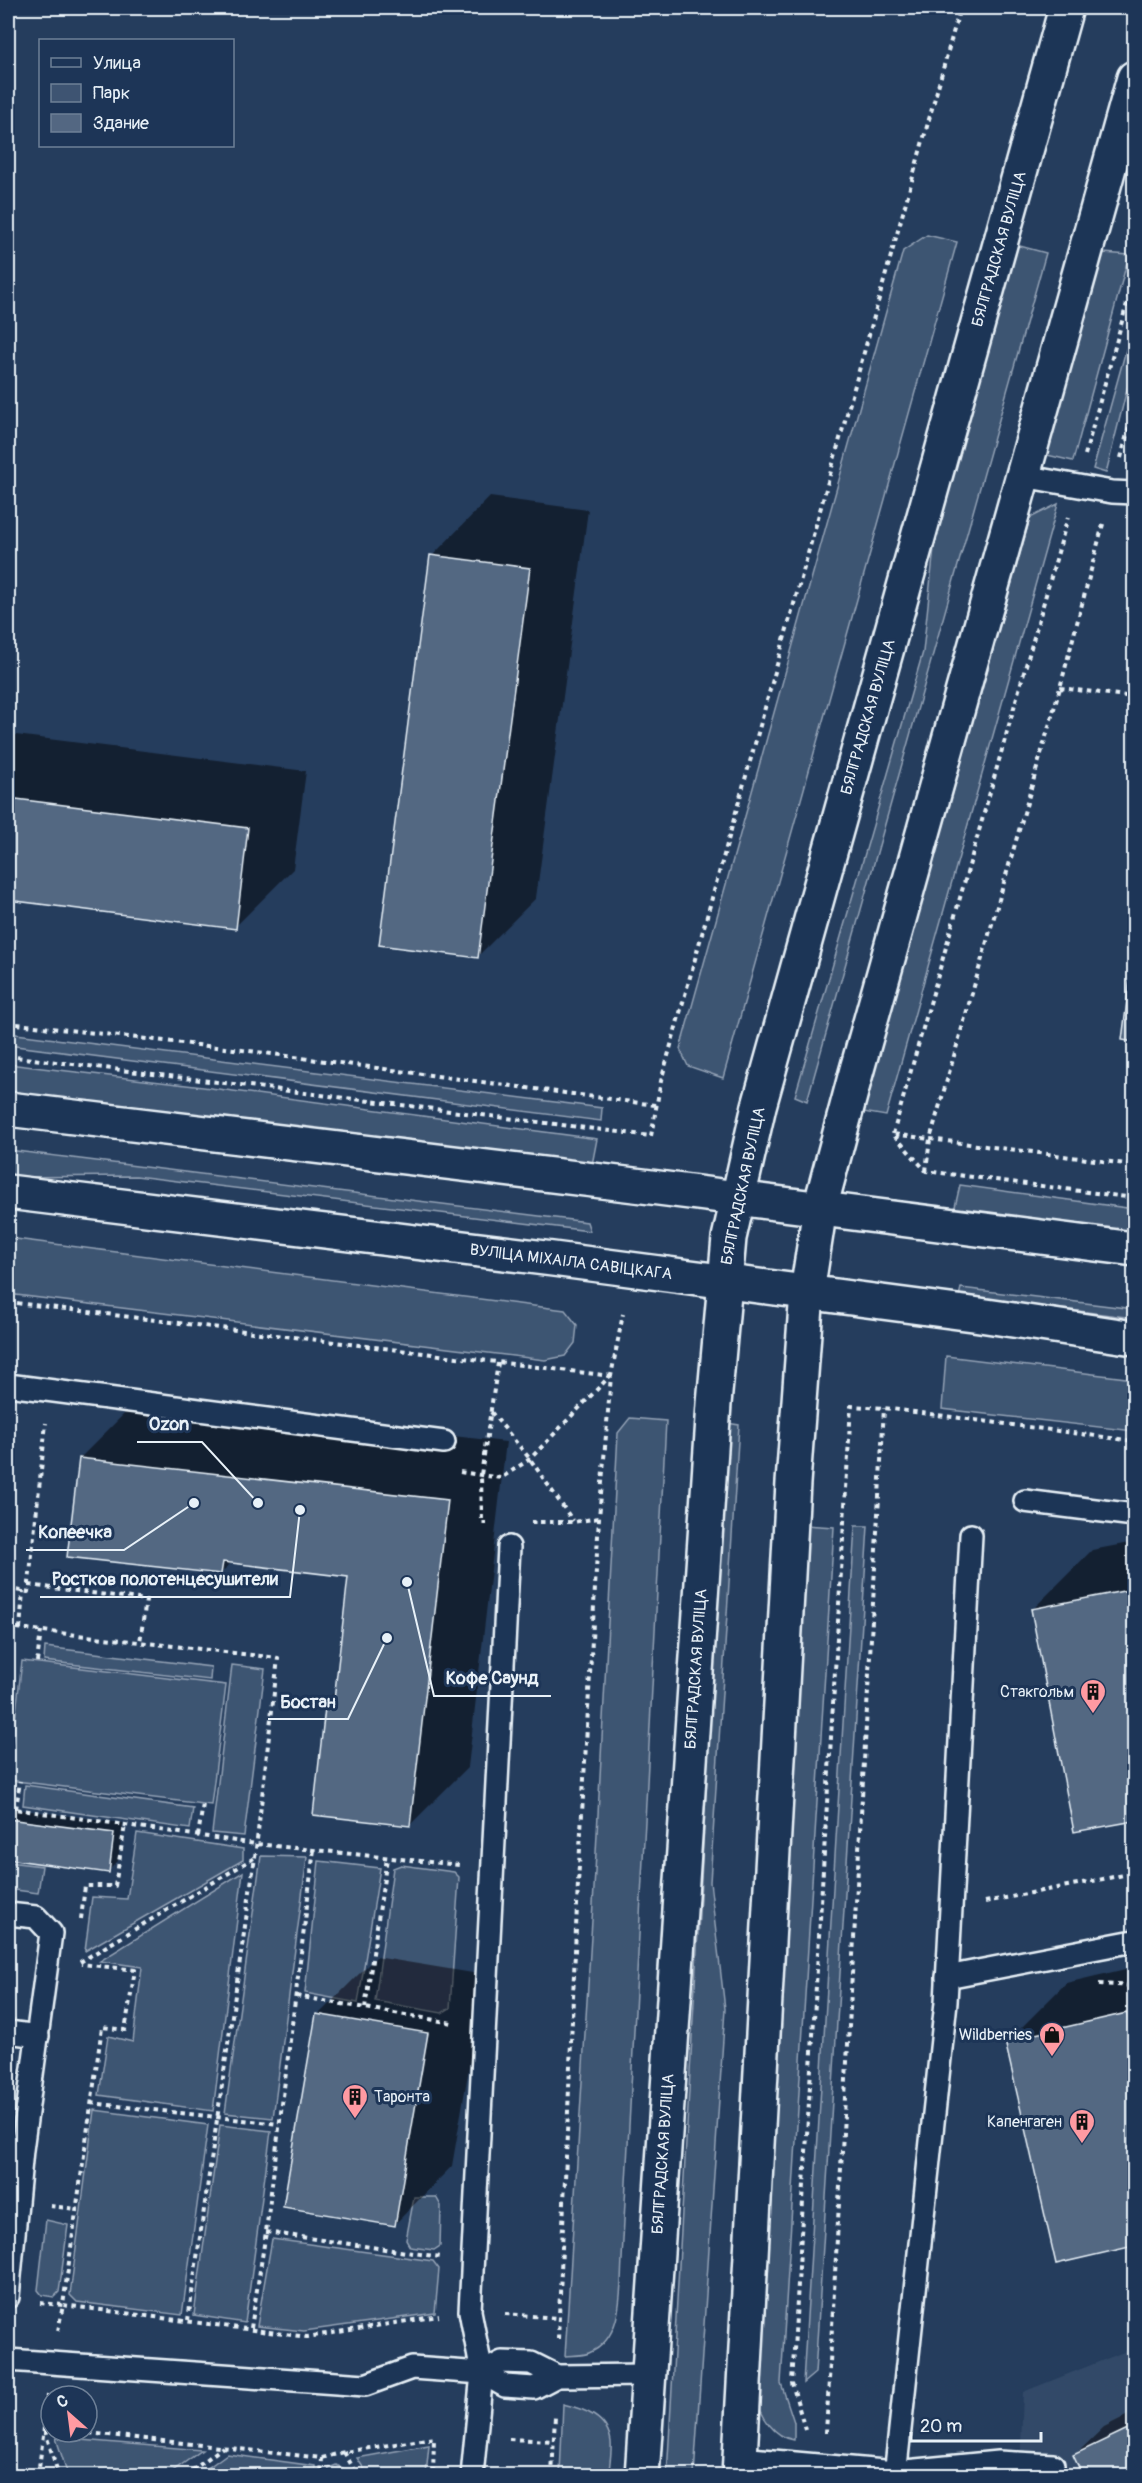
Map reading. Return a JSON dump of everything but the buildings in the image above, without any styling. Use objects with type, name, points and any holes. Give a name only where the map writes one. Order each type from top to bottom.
[{"type":"street","name":"БЯЛГРАДСКАЯ ВУЛІЦА","points":[[642,2475],[724,1281],[737,1198],[759,1106],[1066,8]]},
{"type":"street","points":[[739,2467],[793,1483],[807,1292],[820,1208],[1134,78]]},
{"type":"street","points":[[8,1109],[820,1208],[1134,1249]]},
{"type":"street","name":"ВУЛІЦА МІХАІЛА САВІЦКАГА","points":[[8,1192],[724,1281],[1134,1338]]},
{"type":"lane","points":[[1023,476],[1112,492],[1134,493]]},
{"type":"lane","points":[[8,1385],[444,1442]]},
{"type":"lane","points":[[1025,1501],[1134,1515]]},
{"type":"lane","points":[[895,2474],[947,1977],[971,1535]]},
{"type":"lane","points":[[472,2475],[482,2373],[470,2311],[509,1547]]},
{"type":"lane","points":[[8,1914],[36,1917],[51,1933],[38,2036],[15,2149],[8,2297]]},
{"type":"lane","points":[[947,1977],[1134,1941]]},
{"type":"lane","points":[[8,2032],[38,2036]]},
{"type":"lane","points":[[8,2360],[364,2385],[412,2368],[482,2373],[502,2362],[531,2363],[557,2376],[648,2375]]},
{"type":"lane","points":[[739,2467],[814,2465],[895,2474],[1053,2465]]},
{"type":"path","points":[[8,1056],[651,1136],[655,1105],[960,8]]},
{"type":"path","points":[[893,1134],[1134,278]]},
{"type":"path","points":[[926,1171],[930,1139],[1060,688],[1134,406]]},
{"type":"path","points":[[1060,688],[1134,697]]},
{"type":"path","points":[[8,1023],[243,1050],[655,1105]]},
{"type":"path","points":[[893,1134],[1134,1165]]},
{"type":"path","points":[[893,1134],[926,1171],[1134,1198]]},
{"type":"path","points":[[8,1302],[611,1376]]},
{"type":"path","points":[[552,2475],[578,1883],[599,1518],[611,1376],[623,1314]]},
{"type":"path","points":[[481,1535],[481,1475],[498,1363]]},
{"type":"path","points":[[530,1459],[611,1376]]},
{"type":"path","points":[[814,2465],[792,2383],[851,1406],[884,1408],[1134,1441]]},
{"type":"path","points":[[814,2465],[884,1408]]},
{"type":"path","points":[[491,1411],[530,1459],[573,1522]]},
{"type":"path","points":[[8,1589],[28,1592],[47,1415]]},
{"type":"path","points":[[527,1522],[573,1522],[599,1518]]},
{"type":"path","points":[[482,1523],[493,1523]]},
{"type":"path","points":[[29,1585],[146,1600],[140,1642]]},
{"type":"path","points":[[20,1629],[23,1591]]},
{"type":"path","points":[[8,1627],[278,1658],[255,1857],[188,2320]]},
{"type":"path","points":[[8,1683],[14,1628]]},
{"type":"path","points":[[37,1662],[41,1631]]},
{"type":"path","points":[[16,1809],[20,1781]]},
{"type":"path","points":[[198,1836],[203,1804]]},
{"type":"path","points":[[8,1808],[256,1844],[464,1866]]},
{"type":"path","points":[[81,1920],[85,1886],[115,1886],[125,1825]]},
{"type":"path","points":[[251,2328],[267,2232],[314,1849]]},
{"type":"path","points":[[77,1964],[255,1857]]},
{"type":"path","points":[[365,2008],[387,1858]]},
{"type":"path","points":[[951,1908],[1134,1873]]},
{"type":"path","points":[[77,1964],[78,1953]]},
{"type":"path","points":[[50,2384],[63,2305],[102,2027],[125,2030],[135,1970],[77,1964]]},
{"type":"path","points":[[296,1996],[454,2023],[454,2012]]},
{"type":"path","points":[[91,2103],[279,2124]]},
{"type":"path","points":[[267,2232],[447,2258]]},
{"type":"path","points":[[63,2305],[307,2337],[445,2315]]},
{"type":"path","points":[[99,2434],[321,2457],[434,2438],[433,2475]]},
{"type":"path","points":[[38,2475],[42,2444]]},
{"type":"path","points":[[49,2444],[58,2475]]},
{"type":"path","points":[[185,2475],[224,2446]]},
{"type":"path","points":[[344,2452],[358,2475]]},
{"type":"path","points":[[321,2457],[321,2475]]},
{"type":"shaded area","points":[[1134,2348],[1134,2475],[1020,2476],[1023,2392]]},
{"type":"green space","points":[[927,235],[957,242],[723,1078],[688,1066],[680,1049],[903,251]]},
{"type":"green space","points":[[1016,245],[1046,253],[807,1101],[795,1096],[923,652],[936,529]]},
{"type":"green space","points":[[1103,253],[1129,255],[1073,461],[1047,455]]},
{"type":"green space","points":[[1134,321],[1134,361],[1106,473],[1093,469]]},
{"type":"green space","points":[[1058,504],[886,1116],[863,1112],[1030,518]]},
{"type":"green space","points":[[8,1033],[602,1108],[601,1121],[8,1045]]},
{"type":"green space","points":[[8,1064],[203,1087],[597,1139],[592,1165],[8,1094]]},
{"type":"green space","points":[[8,1150],[587,1222],[590,1231],[136,1176],[8,1177]]},
{"type":"green space","points":[[960,1185],[1134,1209],[1134,1235],[954,1211]]},
{"type":"green space","points":[[8,1238],[565,1310],[577,1325],[575,1343],[565,1356],[545,1360],[8,1294]]},
{"type":"green space","points":[[961,1288],[1134,1309],[1134,1318],[959,1296]]},
{"type":"green space","points":[[946,1356],[1134,1379],[1134,1431],[942,1409]]},
{"type":"green space","points":[[630,1418],[666,1421],[621,2285],[618,2312],[609,2337],[589,2353],[565,2356],[595,1872],[618,1433]]},
{"type":"green space","points":[[727,1423],[739,1425],[710,1882],[725,2009],[694,2475],[667,2476]]},
{"type":"green space","points":[[804,1525],[834,1527],[781,2383],[794,2422],[794,2440],[774,2430],[761,2411],[757,2397]]},
{"type":"green space","points":[[855,1526],[868,1526],[815,2373],[803,2383]]},
{"type":"green space","points":[[45,1647],[211,1667],[210,1680],[44,1661]]},
{"type":"green space","points":[[22,1661],[226,1685],[211,1805],[8,1780]]},
{"type":"green space","points":[[232,1665],[265,1669],[244,1836],[212,1833]]},
{"type":"green space","points":[[25,1785],[193,1808],[190,1829],[23,1805]]},
{"type":"green space","points":[[137,1833],[243,1849],[243,1860],[85,1951],[92,1897],[127,1899]]},
{"type":"green space","points":[[261,1856],[307,1857],[273,2118],[225,2113]]},
{"type":"green space","points":[[319,1861],[380,1868],[358,2003],[305,1993]]},
{"type":"green space","points":[[8,1862],[42,1866],[38,1893],[8,1889]]},
{"type":"green space","points":[[401,1865],[454,1872],[459,1877],[450,2008],[442,2013],[375,2001],[393,1868]]},
{"type":"green space","points":[[243,1872],[213,2111],[99,2095],[108,2036],[133,2042],[142,1967],[100,1961]]},
{"type":"green space","points":[[94,2110],[208,2125],[182,2315],[77,2302],[70,2295]]},
{"type":"green space","points":[[220,2125],[271,2131],[245,2323],[194,2315]]},
{"type":"green space","points":[[414,2197],[436,2197],[441,2206],[440,2246],[434,2250],[410,2247],[406,2240]]},
{"type":"green space","points":[[46,2220],[68,2225],[59,2292],[54,2297],[42,2295],[38,2290]]},
{"type":"green space","points":[[272,2239],[433,2261],[439,2269],[435,2313],[304,2331],[257,2326]]},
{"type":"green space","points":[[563,2404],[587,2412],[605,2426],[611,2442],[609,2475],[560,2475]]},
{"type":"green space","points":[[99,2442],[202,2450],[167,2475],[68,2475],[58,2444],[99,2444]]},
{"type":"green space","points":[[429,2445],[426,2475],[368,2475],[357,2458]]},
{"type":"green space","points":[[227,2454],[315,2466],[315,2475],[198,2475]]},
{"type":"green space","points":[[336,2465],[343,2468],[347,2475],[328,2475],[329,2468]]},
{"type":"place","name":"Копеечка","points":[[194,1503]]},
{"type":"place","name":"Ozon","points":[[258,1503]]},
{"type":"place","name":"Ростков полотенцесушители","points":[[300,1510]]},
{"type":"place","name":"Кофе Саунд","points":[[407,1582]]},
{"type":"place","name":"Бостан","points":[[387,1638]]},
{"type":"place","name":"Стакгольм","points":[[1093,1715]]},
{"type":"place","name":"Wildberries","points":[[1052,2058]]},
{"type":"place","name":"Таронта","points":[[355,2120]]},
{"type":"place","name":"Капенгаген","points":[[1082,2145]]}]
